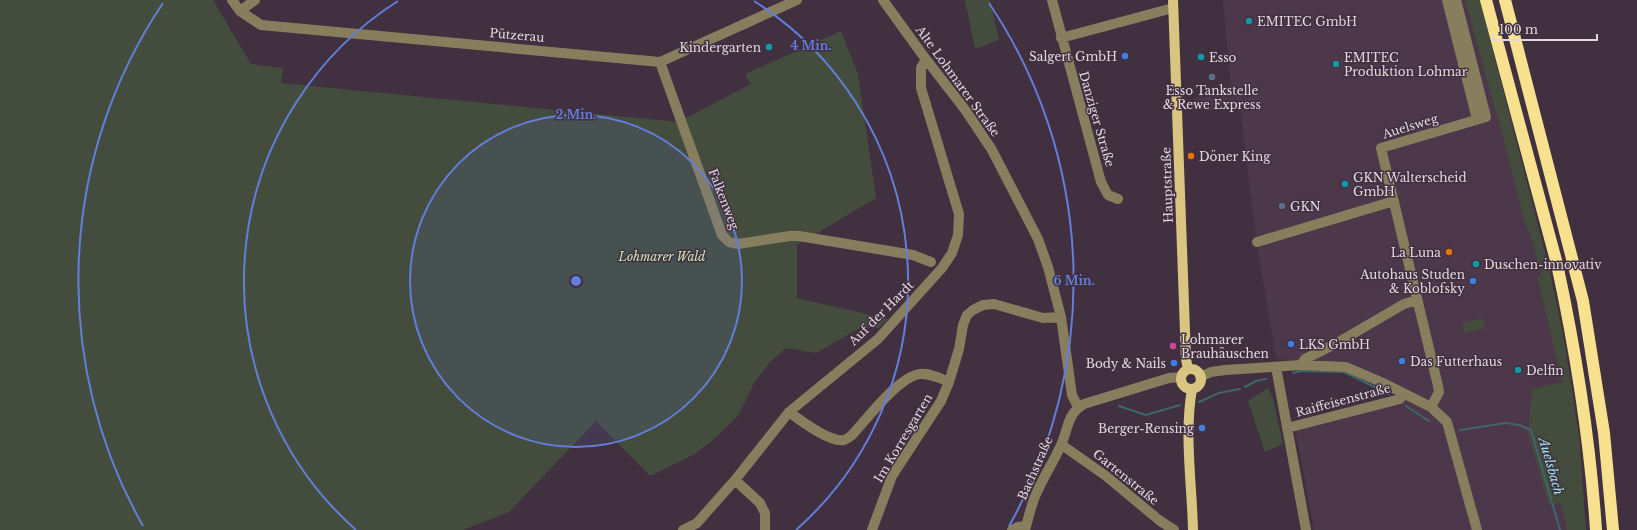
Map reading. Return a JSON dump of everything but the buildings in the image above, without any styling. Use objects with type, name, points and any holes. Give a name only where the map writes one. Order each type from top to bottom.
[{"type":"highway","points":[[1486,0],[1554,251],[1565,299],[1578,368],[1588,436],[1596,530]]},
{"type":"highway","points":[[1505,0],[1583,301],[1604,433],[1613,530]]},
{"type":"main road","name":"Hauptstraße","points":[[1173,4],[1186,359],[1188,369]]},
{"type":"main road","points":[[1188,369],[1196,370],[1200,376],[1200,384],[1192,389],[1184,387],[1181,378],[1184,372],[1188,369]]},
{"type":"main road","points":[[1192,389],[1189,440],[1193,530]]},
{"type":"street","name":"Pützerau","points":[[232,0],[240,11],[260,25],[273,27],[332,31],[660,62],[797,0]]},
{"type":"street","points":[[240,11],[255,0]]},
{"type":"street","name":"Alte Lohmarer Straße","points":[[883,0],[966,111],[992,150],[1038,239],[1048,267],[1061,317],[1072,395],[1078,407]]},
{"type":"street","name":"Danziger Straße","points":[[1052,0],[1101,182],[1108,195],[1118,199]]},
{"type":"street","points":[[1447,0],[1477,119],[1486,117],[1456,0]]},
{"type":"street","points":[[1061,38],[1173,4]]},
{"type":"street","name":"Auf der Hardt","points":[[683,530],[697,523],[735,480],[789,412],[878,339],[942,268],[952,253],[958,235],[959,214],[922,88],[921,68],[926,59]]},
{"type":"street","name":"Falkenweg","points":[[660,62],[722,235],[729,242],[738,244],[799,236],[913,255],[931,262]]},
{"type":"street","name":"Auelsweg","points":[[1431,407],[1439,392],[1438,386],[1381,148],[1477,119]]},
{"type":"street","points":[[1257,242],[1394,201]]},
{"type":"street","points":[[1301,365],[1305,359],[1337,343],[1404,304],[1417,300]]},
{"type":"street","name":"Im Korresgarten","points":[[872,530],[892,476],[941,401],[949,382],[959,349],[963,325],[967,316],[973,310],[983,305],[994,304],[1043,318],[1061,317]]},
{"type":"street","points":[[1200,376],[1225,370],[1301,365],[1346,367],[1381,382],[1431,407],[1447,422],[1477,530]]},
{"type":"street","name":"Raiffeisenstraße","points":[[1276,367],[1306,530]]},
{"type":"street","name":"Im Korresgarten","points":[[789,412],[817,431],[836,440],[844,440],[852,435],[905,379],[919,374],[927,374],[949,382]]},
{"type":"street","points":[[1078,407],[1169,378],[1181,378]]},
{"type":"street","name":"Raiffeisenstraße","points":[[1287,428],[1400,399],[1404,394]]},
{"type":"street","name":"Bachstraße","points":[[1026,528],[1037,491],[1062,445],[1068,422],[1078,407]]},
{"type":"street","name":"Gartenstraße","points":[[1062,445],[1106,476],[1158,520],[1174,530]]},
{"type":"street","points":[[735,480],[760,503],[763,508],[765,530]]},
{"type":"street","points":[[1012,530],[1018,527],[1026,528]]},
{"type":"shaded area","points":[[1223,0],[1465,0],[1500,125],[1525,224],[1531,238],[1541,275],[1537,276],[1562,382],[1532,389],[1550,506],[1560,503],[1567,530],[1314,530],[1295,428],[1409,392],[1340,362],[1289,361],[1276,357],[1256,239],[1240,108],[1206,111],[1198,107],[1195,98],[1231,90]]},
{"type":"green space","name":"Lohmarer Wald","points":[[0,0],[213,0],[251,64],[283,68],[281,83],[678,122],[751,84],[745,74],[841,31],[858,74],[876,198],[797,245],[797,298],[888,319],[879,328],[860,328],[816,353],[786,348],[770,362],[754,383],[738,416],[712,441],[693,455],[650,476],[596,421],[509,512],[463,530],[0,530]]},
{"type":"green space","points":[[965,0],[990,0],[999,40],[975,49]]},
{"type":"green space","points":[[1465,0],[1480,0],[1550,272],[1564,339],[1579,436],[1586,530],[1567,530],[1560,503],[1549,506],[1528,434],[1532,389],[1562,382],[1537,276],[1541,274],[1531,238],[1525,224],[1500,125]]},
{"type":"green space","points":[[1483,318],[1485,328],[1464,333],[1462,323]]},
{"type":"green space","points":[[1268,388],[1273,399],[1283,444],[1265,452],[1248,401]]},
{"type":"waterway","name":"Auelsbach","points":[[1293,373],[1300,371],[1344,372],[1389,394]]},
{"type":"waterway","name":"Auelsbach","points":[[1245,387],[1256,381],[1266,379]]},
{"type":"waterway","name":"Auelsbach","points":[[1199,402],[1219,393],[1240,389]]},
{"type":"waterway","name":"Auelsbach","points":[[1119,406],[1146,415],[1180,405]]},
{"type":"waterway","name":"Auelsbach","points":[[1406,406],[1429,421]]},
{"type":"waterway","name":"Auelsbach","points":[[1460,430],[1506,423],[1519,425],[1531,430],[1560,530]]},
{"type":"place","name":"EMITEC GmbH","points":[[1249,21]]},
{"type":"place","name":"Kindergarten","points":[[769,47]]},
{"type":"place","name":"Salgert GmbH","points":[[1125,56]]},
{"type":"place","name":"Esso","points":[[1201,57]]},
{"type":"place","name":"EMITEC Produktion Lohmar","points":[[1336,64]]},
{"type":"place","name":"Esso Tankstelle & Rewe Express","points":[[1212,77]]},
{"type":"place","name":"Döner King","points":[[1191,156]]},
{"type":"place","name":"GKN Walterscheid GmbH","points":[[1345,184]]},
{"type":"place","name":"GKN","points":[[1282,206]]},
{"type":"place","name":"La Luna","points":[[1449,252]]},
{"type":"place","name":"Duschen-innovativ","points":[[1476,264]]},
{"type":"place","name":"Autohaus Studen & Koblofsky","points":[[1473,281]]},
{"type":"place","name":"LKS GmbH","points":[[1291,344]]},
{"type":"place","name":"Lohmarer Brauhäuschen","points":[[1173,346]]},
{"type":"place","name":"Das Futterhaus","points":[[1402,361]]},
{"type":"place","name":"Body & Nails","points":[[1174,363]]},
{"type":"place","name":"Delfin","points":[[1518,370]]},
{"type":"place","name":"Berger-Rensing","points":[[1202,428]]}]
